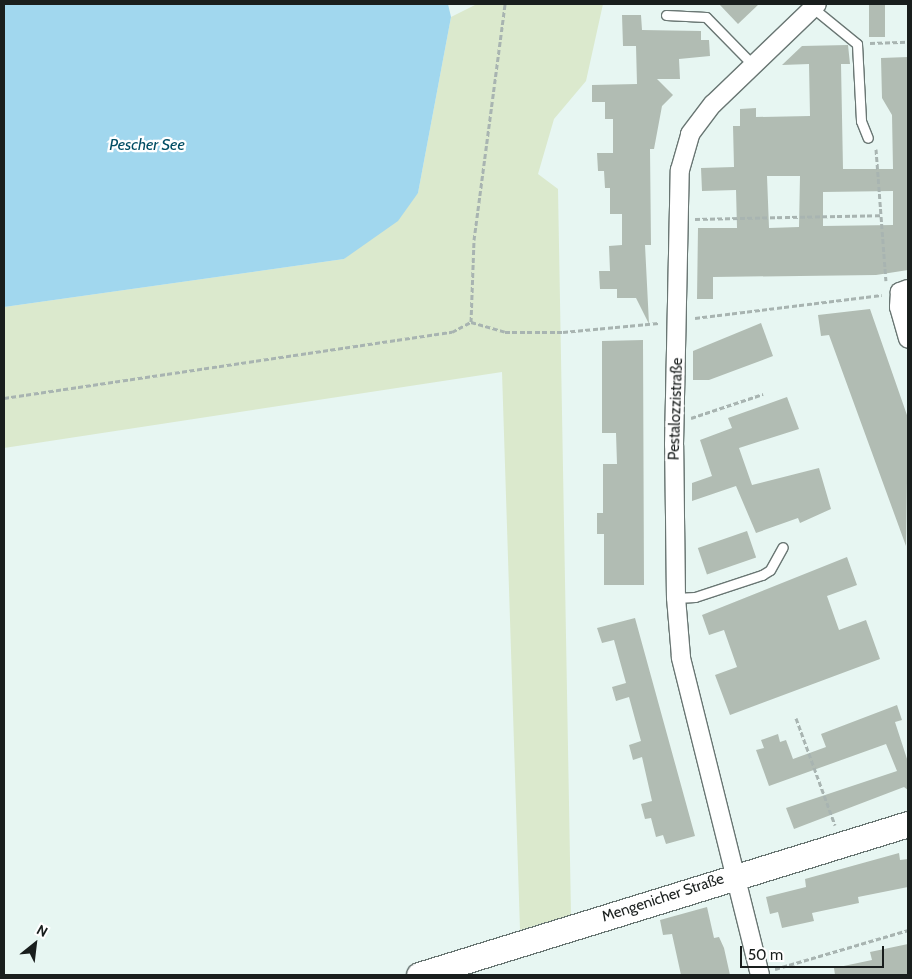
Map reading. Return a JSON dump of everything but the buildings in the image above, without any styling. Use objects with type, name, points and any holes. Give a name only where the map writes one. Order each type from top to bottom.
[{"type":"street","name":"Pestalozzistraße","points":[[760,974],[738,874],[692,708],[676,598],[675,419],[680,170],[690,134],[713,104],[815,6]]},
{"type":"street","points":[[904,291],[899,307],[908,339]]},
{"type":"street","name":"Mengenicher Straße","points":[[419,975],[841,842],[908,824]]},
{"type":"lane","name":"Pestalozzistraße","points":[[815,6],[857,44]]},
{"type":"lane","points":[[666,15],[706,17],[753,65]]},
{"type":"lane","points":[[857,44],[861,121],[868,138]]},
{"type":"lane","points":[[676,598],[694,597],[762,575],[770,570],[783,547]]},
{"type":"path","points":[[471,322],[474,240],[505,4]]},
{"type":"path","points":[[857,44],[908,42]]},
{"type":"path","points":[[868,138],[880,156],[883,274],[904,291]]},
{"type":"path","points":[[680,220],[880,215]]},
{"type":"path","points":[[4,398],[452,332],[471,322],[505,332],[563,332],[678,320],[877,295]]},
{"type":"path","points":[[675,419],[695,418],[763,394]]},
{"type":"path","points":[[796,718],[841,842]]},
{"type":"path","points":[[760,974],[855,949],[868,939],[908,930]]},
{"type":"green space","points":[[477,4],[603,4],[586,81],[554,119],[538,174],[558,189],[571,915],[520,930],[502,372],[4,448],[4,307],[344,259],[418,193],[451,17]]},
{"type":"water","name":"Pescher See","points":[[4,4],[448,4],[451,17],[418,193],[398,221],[344,259],[4,307]]}]
